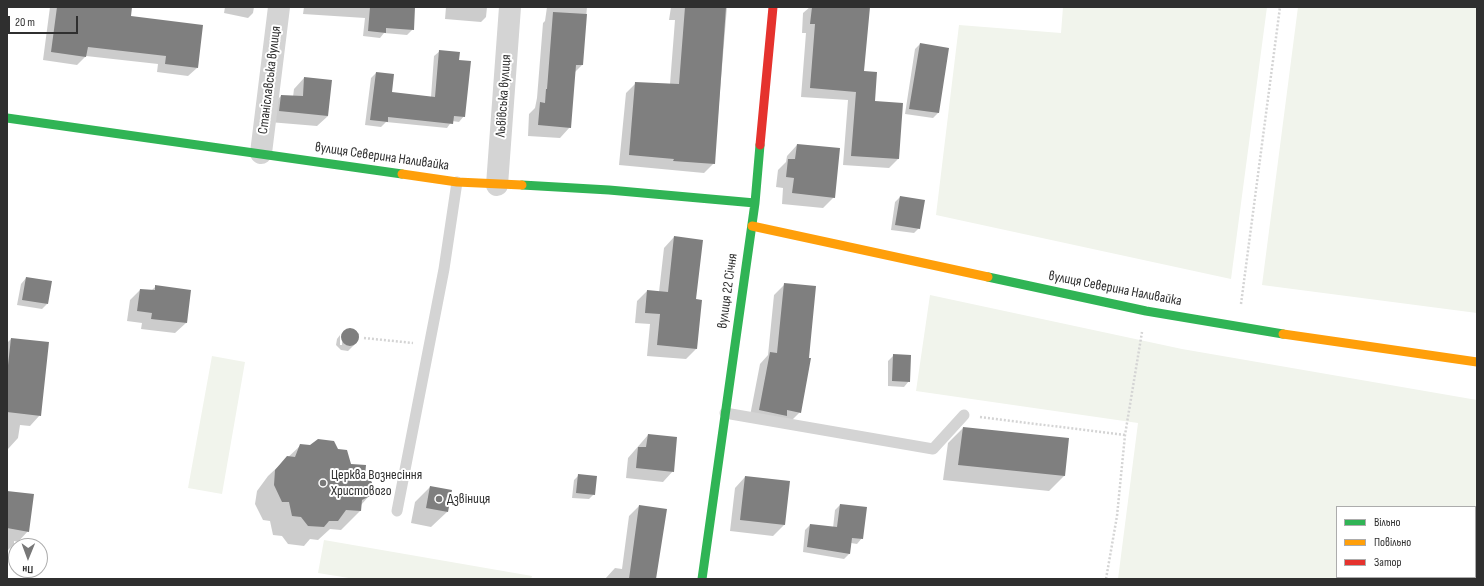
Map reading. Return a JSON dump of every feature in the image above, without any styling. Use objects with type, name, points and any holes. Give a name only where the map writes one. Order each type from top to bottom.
[{"type":"street","name":"Станіславська вулиця","points":[[261,153],[279,7]]},
{"type":"street","name":"Львівська вулиця","points":[[497,185],[510,7]]},
{"type":"street","name":"вулиця 22 Січня","points":[[702,579],[755,203],[773,7]]},
{"type":"street","name":"вулиця Северина Наливайка","points":[[7,118],[457,182],[609,190],[755,203]]},
{"type":"street","name":"вулиця Северина Наливайка","points":[[752,226],[1146,311],[1238,327],[1477,362]]},
{"type":"lane","points":[[397,511],[444,269],[457,182]]},
{"type":"lane","points":[[725,413],[933,449],[964,415]]},
{"type":"path","points":[[1238,327],[1280,7]]},
{"type":"path","points":[[1106,579],[1117,516],[1125,435],[1146,311]]},
{"type":"path","points":[[364,338],[429,345]]},
{"type":"path","points":[[964,415],[1125,435]]},
{"type":"shaded area","points":[[1063,7],[1267,7],[1231,279],[936,215],[959,25],[1061,33]]},
{"type":"shaded area","points":[[1298,7],[1477,7],[1477,313],[1262,285]]},
{"type":"shaded area","points":[[930,295],[1182,349],[1477,400],[1476,531],[1476,506],[1336,506],[1336,578],[1470,579],[1118,579],[1138,423],[916,391]]},
{"type":"shaded area","points":[[212,356],[245,362],[222,494],[188,488]]},
{"type":"shaded area","points":[[324,540],[532,576],[531,579],[355,579],[318,573]]},
{"type":"building","points":[[57,7],[132,7],[131,16],[203,25],[198,68],[165,64],[166,56],[88,47],[86,57],[51,52]]},
{"type":"building","points":[[370,7],[415,7],[414,30],[386,28],[386,33],[368,31]]},
{"type":"building","points":[[685,7],[726,7],[715,164],[673,161],[674,159],[629,155],[635,82],[679,84]]},
{"type":"building","points":[[812,7],[870,7],[864,71],[877,72],[875,101],[903,103],[899,159],[851,156],[856,92],[810,88],[815,24],[810,24]]},
{"type":"building","points":[[553,12],[587,14],[583,65],[576,65],[571,128],[538,125],[540,102],[545,103],[547,89]]},
{"type":"building","points":[[920,43],[949,48],[939,113],[909,109]]},
{"type":"building","points":[[439,50],[460,52],[459,60],[471,61],[465,117],[454,116],[453,124],[388,117],[388,122],[370,120],[376,72],[394,74],[392,92],[435,97]]},
{"type":"building","points":[[304,77],[332,80],[328,116],[279,111],[281,95],[303,96]]},
{"type":"building","points":[[797,144],[840,148],[835,198],[792,193],[794,178],[786,177],[788,159],[795,159]]},
{"type":"building","points":[[900,196],[925,200],[920,229],[895,225]]},
{"type":"building","points":[[674,236],[703,240],[696,299],[702,300],[697,349],[657,345],[660,314],[645,313],[647,290],[668,292]]},
{"type":"building","points":[[26,277],[52,281],[48,304],[22,300]]},
{"type":"building","points":[[784,283],[816,286],[809,358],[811,358],[801,413],[787,410],[787,416],[759,410],[770,352],[777,353]]},
{"type":"building","points":[[155,285],[191,290],[187,323],[151,319],[152,313],[137,311],[140,289],[155,290]]},
{"type":"building","points":[[346,328],[354,328],[359,333],[357,344],[354,346],[346,346],[341,341],[341,333]]},
{"type":"building","points":[[11,338],[49,342],[41,416],[7,412],[7,374]]},
{"type":"building","points":[[893,354],[911,355],[910,382],[892,381]]},
{"type":"building","points":[[963,427],[1069,438],[1065,476],[958,465]]},
{"type":"building","points":[[648,434],[677,437],[674,472],[636,468],[638,447],[646,447]]},
{"type":"building","name":"Церква Вознесіння Христового","points":[[318,439],[334,441],[338,449],[347,450],[351,464],[366,465],[365,476],[372,482],[370,496],[362,500],[361,511],[346,510],[338,521],[329,521],[324,527],[308,526],[301,517],[292,516],[289,502],[282,502],[274,485],[275,470],[287,456],[295,457],[300,444],[310,445]]},
{"type":"building","points":[[578,474],[597,476],[595,495],[576,493]]},
{"type":"building","points":[[745,476],[790,481],[785,525],[740,520]]},
{"type":"building","name":"Дзвіниця","points":[[430,486],[452,490],[448,512],[426,508]]},
{"type":"building","points":[[7,491],[34,494],[29,532],[7,528]]},
{"type":"building","points":[[840,504],[867,507],[863,539],[852,538],[850,554],[807,547],[810,524],[837,527]]},
{"type":"building","points":[[639,505],[667,509],[656,579],[629,579]]},
{"type":"traffic: fast","points":[[7,118],[402,174]]},
{"type":"traffic: fast","points":[[702,579],[755,203],[760,145]]},
{"type":"traffic: fast","points":[[522,185],[609,190],[755,203]]},
{"type":"traffic: fast","points":[[988,277],[1146,311],[1283,334]]},
{"type":"traffic: slow","points":[[402,174],[457,182],[522,185]]},
{"type":"traffic: slow","points":[[752,226],[988,277]]},
{"type":"traffic: slow","points":[[1283,334],[1477,362]]},
{"type":"traffic: jam","points":[[760,145],[773,7]]},
{"type":"place","name":"Церква Вознесіння Христового","points":[[323,483]]},
{"type":"place","name":"Дзвіниця","points":[[439,499]]}]
